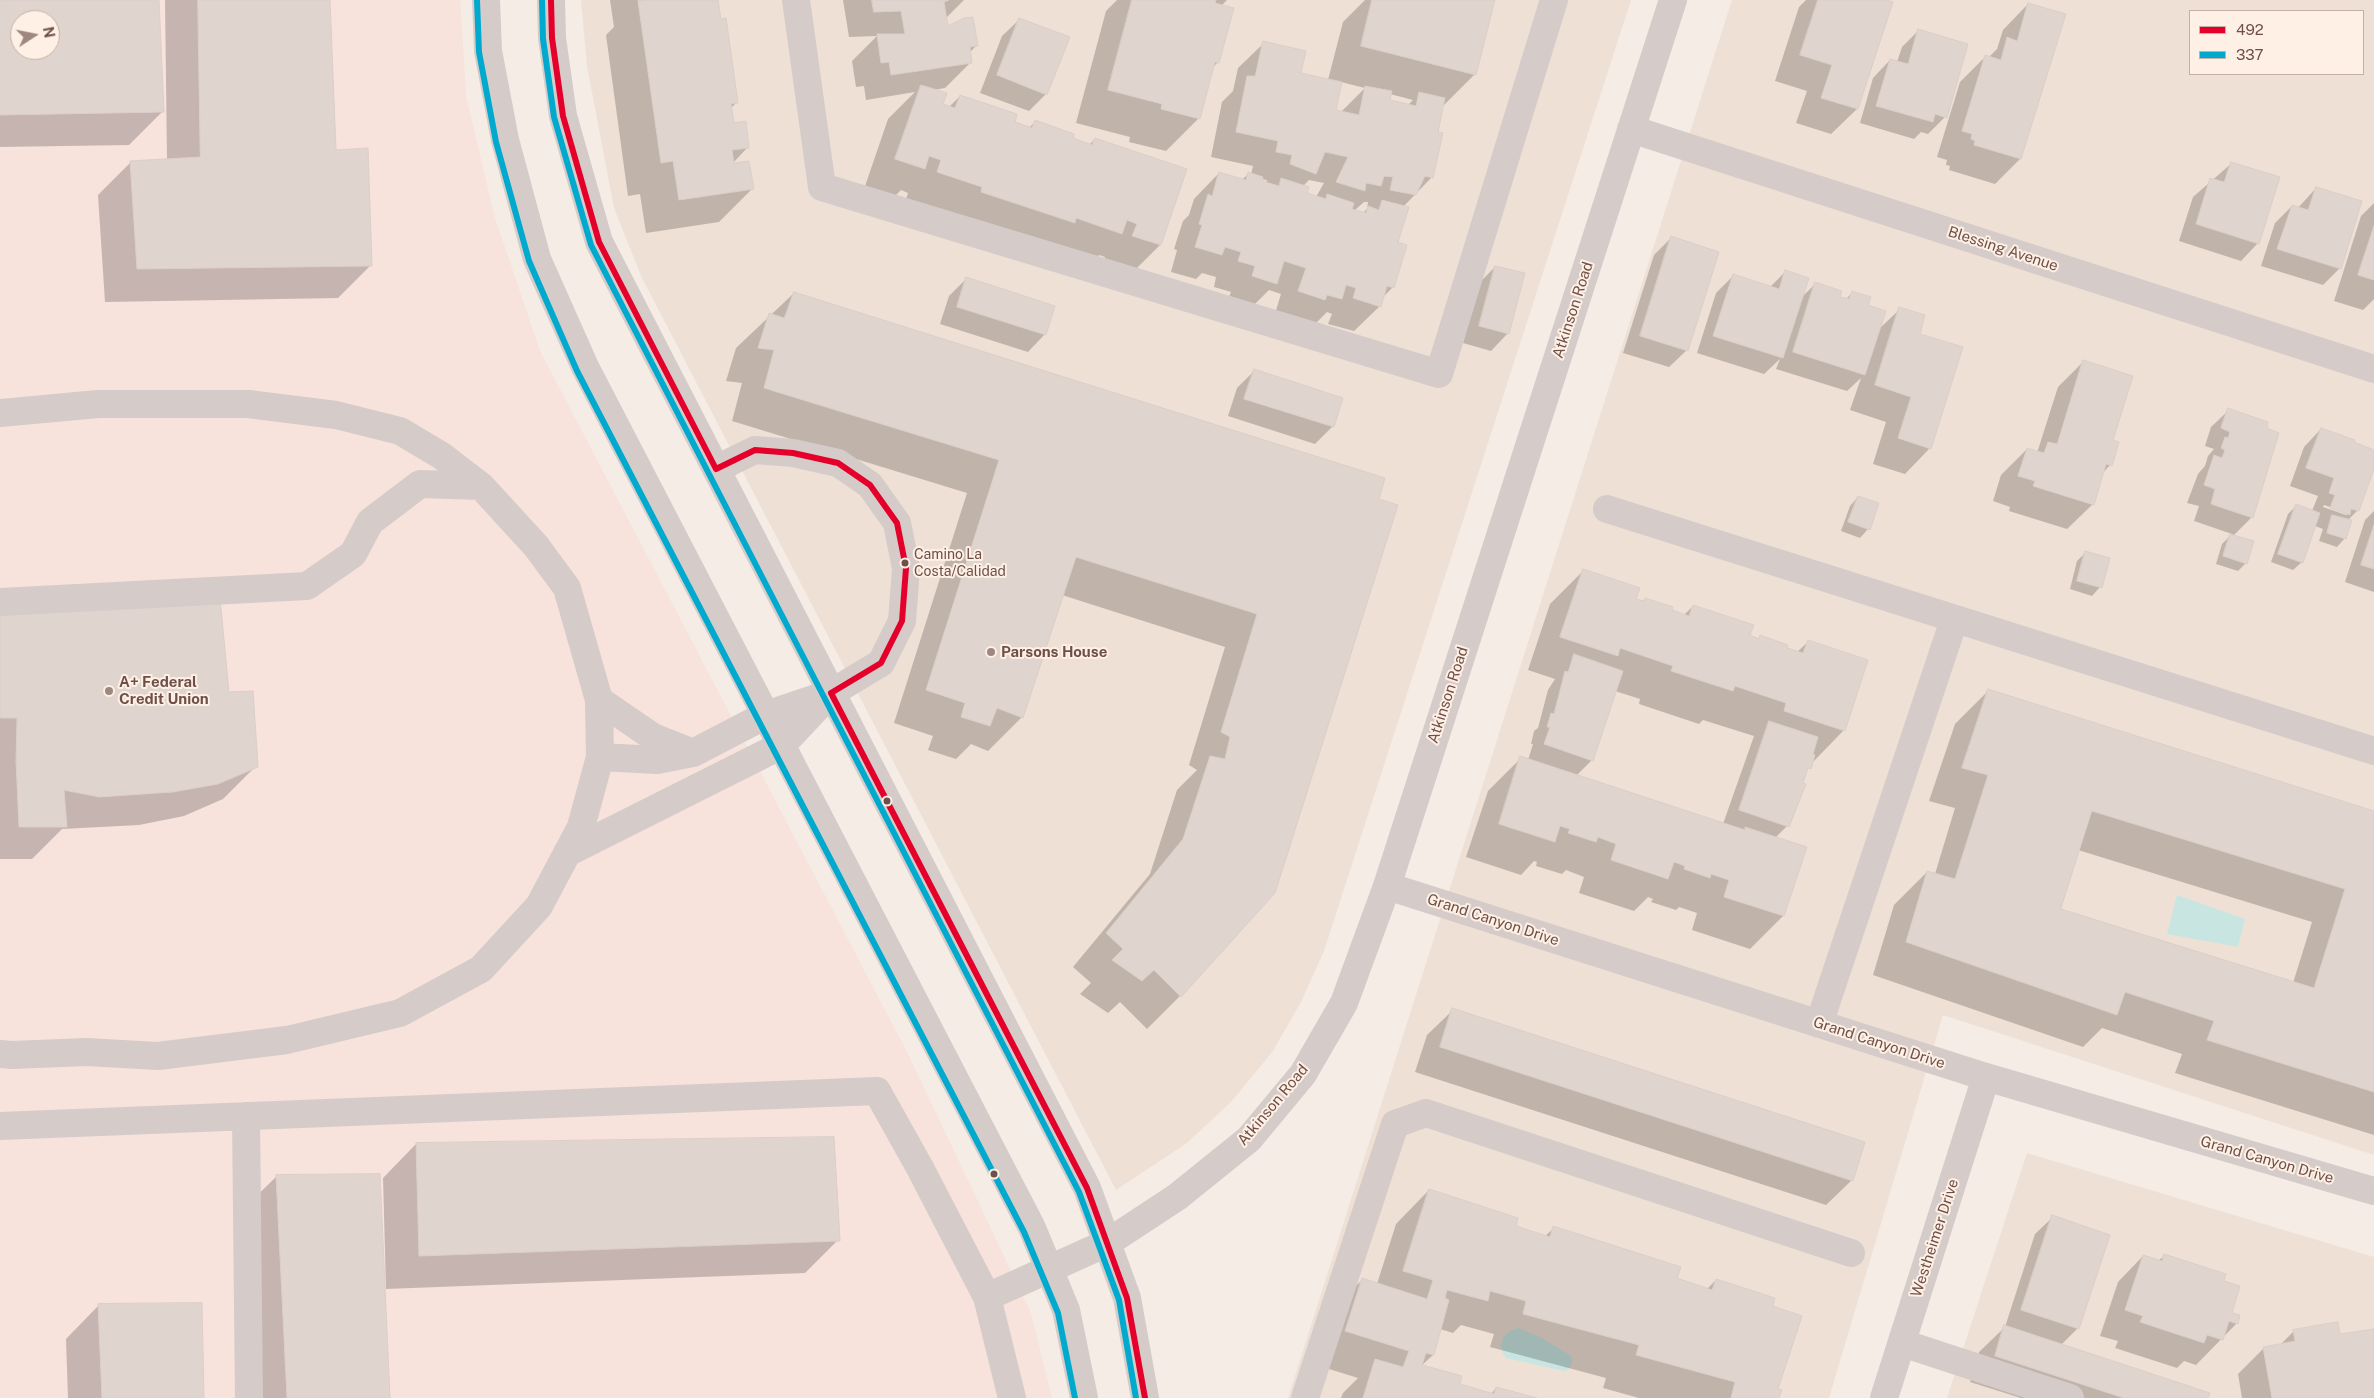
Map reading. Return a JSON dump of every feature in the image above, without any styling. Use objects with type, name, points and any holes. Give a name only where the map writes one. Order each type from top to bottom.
[{"type":"street","points":[[486,0],[488,51],[505,140],[538,258],[585,367],[1032,1228],[1066,1310],[1084,1398]]},
{"type":"street","points":[[551,0],[552,38],[563,116],[599,242],[1087,1188],[1127,1298],[1145,1398]]},
{"type":"street","points":[[796,0],[822,187],[1438,374],[1554,0]]},
{"type":"street","name":"Atkinson Road","points":[[987,1297],[1107,1243],[1177,1197],[1249,1139],[1303,1074],[1344,1003],[1387,886],[1673,0]]},
{"type":"street","name":"Blessing Avenue","points":[[1631,129],[2374,369]]},
{"type":"street","points":[[0,413],[98,404],[248,404],[336,415],[400,431],[442,456],[481,486],[536,546],[567,588],[598,700],[600,757],[580,827],[539,906],[481,969],[400,1013],[287,1040],[158,1056],[86,1052],[0,1054]]},
{"type":"street","points":[[600,757],[657,760],[693,752],[766,715],[831,693],[881,662],[902,621],[906,568],[897,523],[870,485],[838,463],[793,453],[755,450],[716,469]]},
{"type":"street","points":[[0,602],[307,586],[353,554],[370,522],[420,484],[481,486]]},
{"type":"street","points":[[1607,509],[2374,751]]},
{"type":"street","points":[[1819,1024],[1954,620]]},
{"type":"street","points":[[567,853],[782,745],[831,693]]},
{"type":"street","points":[[598,700],[653,737],[693,752]]},
{"type":"street","name":"Grand Canyon Drive","points":[[1387,886],[1986,1078],[2374,1191]]},
{"type":"street","name":"Westheimer Drive","points":[[1884,1398],[1986,1078]]},
{"type":"street","points":[[0,1126],[877,1091],[920,1168],[987,1297],[1012,1398]]},
{"type":"street","points":[[1305,1398],[1395,1124],[1426,1113],[1851,1253]]},
{"type":"street","points":[[246,1116],[249,1398]]},
{"type":"street","points":[[1902,1343],[2070,1398]]},
{"type":"shaded area","points":[[0,0],[460,0],[466,96],[495,218],[540,351],[907,1052],[1031,1313],[1052,1398],[0,1398]]},
{"type":"shaded area","points":[[581,0],[1631,0],[1324,951],[1301,1002],[1273,1051],[1231,1102],[1187,1143],[1116,1190],[642,278],[614,208],[587,66]]},
{"type":"shaded area","points":[[1732,0],[2374,0],[2374,1155],[1943,1015],[1829,1398],[1288,1398]]},
{"type":"shaded area","points":[[2027,1153],[2374,1257],[2374,1398],[1947,1398]]},
{"type":"water","points":[[2177,895],[2245,919],[2238,947],[2167,934]]},
{"type":"water","points":[[1518,1328],[1540,1337],[1571,1356],[1572,1363],[1569,1369],[1564,1371],[1506,1358],[1501,1344],[1508,1333]]},
{"type":"building","points":[[0,0],[159,0],[164,112],[0,115]]},
{"type":"building","points":[[198,0],[330,0],[336,150],[368,148],[372,266],[137,269],[130,161],[200,157]]},
{"type":"building","points":[[718,0],[721,19],[726,18],[738,103],[731,104],[734,123],[746,121],[749,148],[732,150],[734,163],[749,161],[754,189],[679,200],[673,161],[661,163],[638,1]]},
{"type":"building","points":[[872,0],[949,0],[944,2],[948,26],[964,18],[973,17],[978,46],[970,47],[972,63],[891,75],[889,62],[881,63],[877,34],[905,34],[901,11],[874,12]]},
{"type":"building","points":[[1132,0],[1216,0],[1215,3],[1234,8],[1219,63],[1215,62],[1200,119],[1161,109],[1162,104],[1108,90]]},
{"type":"building","points":[[1372,0],[1495,0],[1476,75],[1361,46]]},
{"type":"building","points":[[1818,0],[1886,0],[1893,2],[1858,109],[1821,98],[1832,65],[1800,55]]},
{"type":"building","points":[[2028,3],[2066,14],[2021,159],[1974,145],[1975,141],[1971,139],[1972,134],[1962,131],[1985,55],[2001,60],[2007,37],[2017,41]]},
{"type":"building","points":[[1019,18],[1070,37],[1047,95],[997,75]]},
{"type":"building","points":[[1918,29],[1968,44],[1947,118],[1935,114],[1933,122],[1876,106],[1890,59],[1908,64]]},
{"type":"building","points":[[1263,41],[1306,51],[1301,73],[1342,82],[1336,110],[1359,115],[1365,86],[1392,91],[1390,100],[1416,106],[1419,92],[1445,98],[1438,132],[1443,133],[1433,178],[1425,176],[1416,195],[1390,190],[1393,177],[1384,176],[1381,186],[1366,183],[1365,191],[1336,182],[1348,157],[1325,152],[1316,174],[1290,164],[1292,155],[1276,152],[1278,141],[1236,132],[1247,76],[1255,76]]},
{"type":"building","points":[[921,85],[947,93],[943,104],[955,108],[960,95],[1017,114],[1015,122],[1032,128],[1035,120],[1074,134],[1073,138],[1092,145],[1095,138],[1187,169],[1161,245],[1132,236],[1137,224],[1127,220],[1122,234],[1076,218],[1075,223],[981,192],[982,187],[937,172],[941,160],[929,156],[925,169],[895,159]]},
{"type":"building","points":[[2231,162],[2280,177],[2259,244],[2196,224],[2210,178],[2224,182]]},
{"type":"building","points":[[1219,172],[1246,180],[1248,172],[1263,177],[1262,181],[1279,186],[1281,178],[1309,187],[1307,193],[1326,199],[1327,194],[1354,203],[1352,209],[1366,213],[1368,206],[1379,210],[1382,200],[1409,207],[1398,242],[1407,245],[1394,288],[1387,286],[1381,307],[1353,298],[1356,288],[1346,285],[1342,299],[1327,295],[1325,300],[1298,291],[1306,268],[1284,261],[1277,284],[1252,276],[1255,266],[1238,261],[1241,252],[1225,247],[1222,255],[1195,247],[1202,225],[1199,224],[1208,194],[1212,196]]},
{"type":"building","points":[[2316,187],[2362,201],[2341,269],[2277,249],[2292,205],[2308,210]]},
{"type":"building","points":[[2374,226],[2374,280],[2358,275]]},
{"type":"building","points":[[1671,236],[1719,252],[1688,351],[1640,336]]},
{"type":"building","points":[[1495,266],[1525,273],[1509,334],[1479,326]]},
{"type":"building","points":[[1785,270],[1809,278],[1783,358],[1713,336],[1733,274],[1779,289]]},
{"type":"building","points":[[966,277],[1055,306],[1046,335],[957,307]]},
{"type":"building","points":[[1815,282],[1842,291],[1840,297],[1849,299],[1852,291],[1871,297],[1868,305],[1886,311],[1865,375],[1793,352]]},
{"type":"building","name":"Parsons House","points":[[794,292],[1385,478],[1379,499],[1398,505],[1275,893],[1181,997],[1154,970],[1142,981],[1112,960],[1123,949],[1106,933],[1183,839],[1210,756],[1225,759],[1230,737],[1221,732],[1257,614],[1076,557],[1023,718],[997,708],[990,726],[961,717],[965,703],[926,690],[999,460],[764,388],[774,350],[758,348],[769,313],[784,318]]},
{"type":"building","points":[[1899,307],[1925,315],[1920,334],[1963,347],[1931,449],[1898,438],[1911,397],[1875,385]]},
{"type":"building","points":[[2083,360],[2133,376],[2113,440],[2119,442],[2112,466],[2106,464],[2094,505],[2033,486],[2035,481],[2018,476],[2027,448],[2044,453],[2048,442],[2057,444]]},
{"type":"building","points":[[1254,369],[1343,398],[1334,427],[1244,399]]},
{"type":"building","points":[[2228,408],[2268,422],[2267,428],[2279,433],[2253,518],[2211,504],[2215,489],[2204,485],[2214,455],[2222,458],[2225,450],[2221,448],[2225,437],[2228,438],[2230,432],[2221,428]]},
{"type":"building","points":[[2321,428],[2355,440],[2354,442],[2374,450],[2374,469],[2359,511],[2351,509],[2350,515],[2330,508],[2335,495],[2329,493],[2334,478],[2306,468]]},
{"type":"building","points":[[1858,496],[1879,503],[1870,530],[1848,522]]},
{"type":"building","points":[[2296,504],[2320,513],[2303,563],[2278,554]]},
{"type":"building","points":[[2332,515],[2352,520],[2346,539],[2327,533]]},
{"type":"building","points":[[2374,525],[2374,569],[2361,565]]},
{"type":"building","points":[[2230,534],[2254,541],[2247,564],[2223,556]]},
{"type":"building","points":[[2085,551],[2110,558],[2102,588],[2077,581]]},
{"type":"building","points":[[1583,569],[1640,588],[1636,599],[1644,601],[1645,598],[1673,607],[1672,610],[1689,616],[1693,605],[1754,625],[1750,635],[1759,639],[1760,635],[1788,645],[1787,648],[1803,653],[1808,640],[1868,660],[1845,731],[1784,711],[1786,703],[1735,686],[1733,691],[1671,671],[1673,666],[1620,648],[1618,656],[1560,637]]},
{"type":"building","points":[[220,598],[229,692],[253,691],[258,767],[218,784],[173,792],[99,797],[64,790],[67,827],[19,827],[16,761],[17,718],[0,718],[0,610]]},
{"type":"building","points":[[1574,654],[1623,671],[1593,761],[1544,744],[1550,727],[1547,727],[1551,713],[1554,714],[1565,671],[1568,672]]},
{"type":"building","points":[[1988,689],[2374,811],[2374,1092],[2207,1040],[2214,1021],[2125,992],[2117,1015],[1906,942],[1927,871],[1955,879],[1988,775],[1962,768]],"holes":[[[2092,811],[2345,889],[2314,988],[2061,909]]]},
{"type":"building","points":[[1769,721],[1818,737],[1811,769],[1808,768],[1803,783],[1806,784],[1789,827],[1739,810]]},
{"type":"building","points":[[1520,756],[1745,830],[1745,827],[1807,847],[1784,916],[1724,897],[1729,880],[1711,874],[1710,878],[1684,869],[1685,866],[1674,862],[1668,879],[1611,860],[1616,844],[1598,837],[1596,842],[1568,833],[1570,829],[1560,826],[1555,842],[1499,824]]},
{"type":"building","points":[[1452,1008],[1865,1142],[1853,1181],[1440,1047]]},
{"type":"building","points":[[834,1137],[840,1241],[419,1256],[416,1143]]},
{"type":"building","points":[[380,1174],[390,1398],[287,1398],[276,1175]]},
{"type":"building","points":[[1429,1189],[1518,1218],[1516,1226],[1550,1237],[1553,1226],[1681,1267],[1677,1278],[1712,1290],[1716,1279],[1775,1298],[1773,1306],[1802,1316],[1778,1389],[1782,1390],[1779,1398],[1731,1398],[1735,1382],[1636,1355],[1639,1345],[1523,1314],[1526,1301],[1490,1291],[1488,1301],[1447,1290],[1445,1298],[1449,1300],[1434,1355],[1426,1353],[1422,1365],[1462,1376],[1460,1384],[1494,1394],[1496,1387],[1537,1398],[1363,1398],[1375,1359],[1403,1367],[1409,1351],[1345,1331],[1362,1278],[1427,1299],[1433,1280],[1403,1271]]},
{"type":"building","points":[[2052,1215],[2110,1235],[2079,1329],[2021,1310]]},
{"type":"building","points":[[2164,1254],[2226,1274],[2224,1281],[2240,1286],[2232,1313],[2240,1315],[2238,1324],[2229,1321],[2223,1340],[2207,1335],[2204,1343],[2140,1322],[2143,1316],[2125,1310],[2143,1255],[2162,1261]]},
{"type":"building","points":[[202,1303],[204,1398],[102,1398],[98,1304]]},
{"type":"building","points":[[2338,1322],[2340,1334],[2374,1329],[2374,1398],[2272,1398],[2263,1347],[2295,1341],[2293,1330]]},
{"type":"building","points":[[2004,1325],[2210,1393],[2208,1398],[2124,1398],[1995,1356]]},
{"type":"transit line","name":"337","points":[[477,0],[479,52],[496,142],[529,261],[577,371],[1024,1232],[1058,1313],[1075,1398]]},
{"type":"transit line","name":"337","points":[[542,0],[543,39],[554,117],[591,245],[1079,1192],[1119,1300],[1136,1398]]},
{"type":"transit line","name":"492","points":[[551,0],[552,38],[563,116],[599,242],[716,469]]},
{"type":"transit line","name":"492","points":[[716,469],[755,450],[793,453],[838,463],[870,485],[897,523],[906,568],[902,621],[881,663],[831,693]]},
{"type":"transit line","name":"492","points":[[831,693],[1087,1188],[1127,1298],[1145,1398]]},
{"type":"place","name":"Camino La Costa/Calidad","points":[[905,563]]},
{"type":"place","name":"Parsons House","points":[[991,652]]},
{"type":"place","name":"A+ Federal Credit Union","points":[[109,691]]}]
